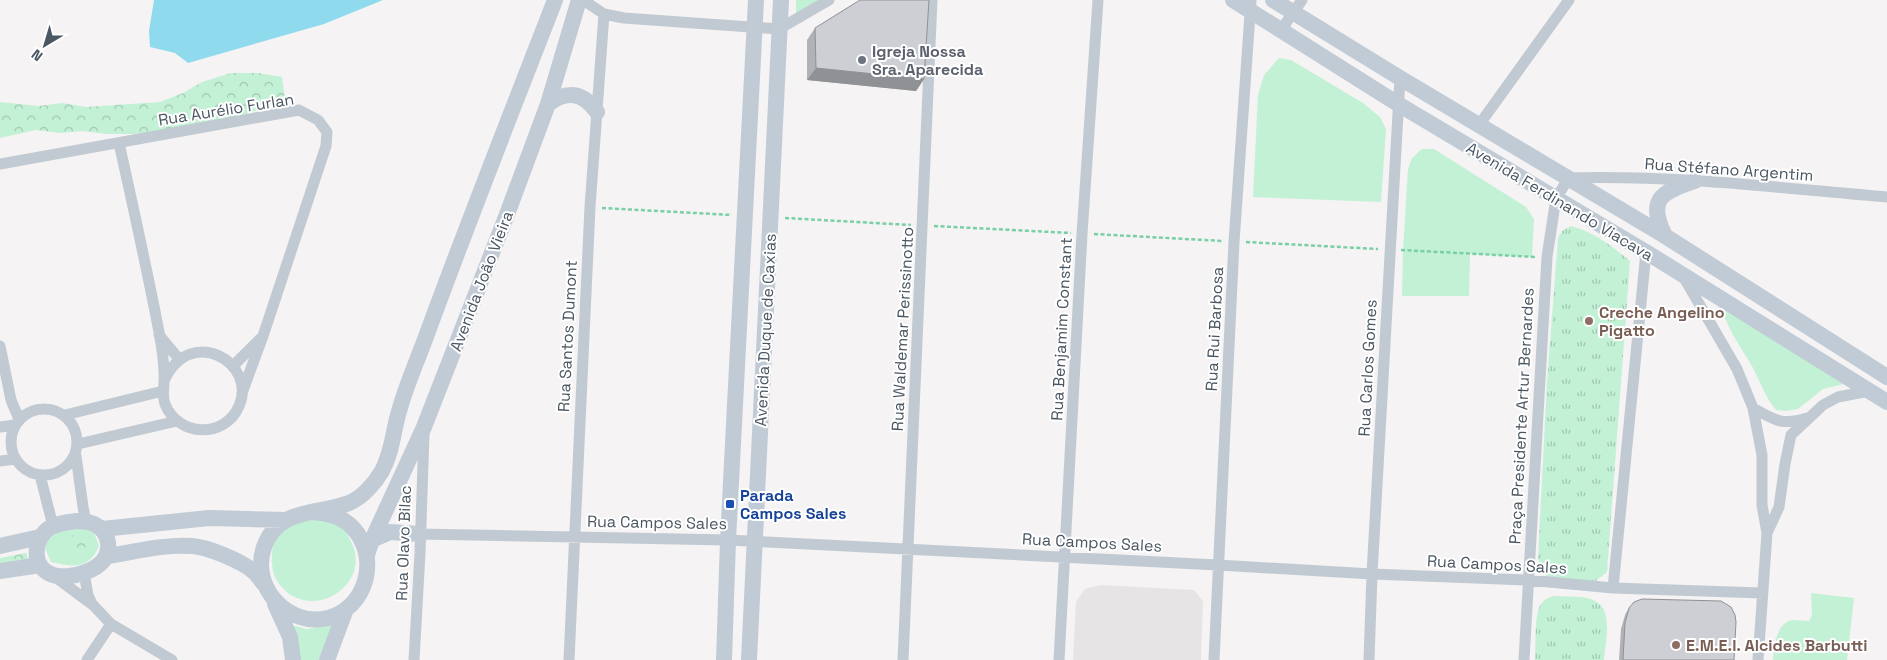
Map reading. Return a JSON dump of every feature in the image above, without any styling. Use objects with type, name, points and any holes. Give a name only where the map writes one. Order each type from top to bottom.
[{"type":"street","name":"Avenida João Vieira","points":[[311,512],[337,506],[358,498],[371,485],[387,461],[400,407],[449,274],[555,0]]},
{"type":"street","name":"Avenida João Vieira","points":[[370,548],[424,427],[480,287],[548,104],[579,0]]},
{"type":"street","points":[[583,0],[604,14],[624,18],[779,29],[829,0]]},
{"type":"street","name":"Avenida Duque de Caxias","points":[[724,660],[728,540],[756,0]]},
{"type":"street","name":"Avenida Duque de Caxias","points":[[749,660],[772,217],[781,0]]},
{"type":"street","name":"Rua Waldemar Perissinotto","points":[[902,660],[932,0]]},
{"type":"street","name":"Rua Benjamim Constant","points":[[1059,660],[1082,234],[1098,0]]},
{"type":"street","name":"Avenida Ferdinando Viacava","points":[[1233,0],[1251,5],[1281,30],[1398,104],[1646,252],[1887,402]]},
{"type":"street","name":"Avenida Ferdinando Viacava","points":[[1273,0],[1298,6],[1400,78],[1666,236],[1887,378]]},
{"type":"street","points":[[1479,125],[1569,0]]},
{"type":"street","name":"Rua Rui Barbosa","points":[[1214,660],[1234,242],[1251,5]]},
{"type":"street","points":[[1281,30],[1298,6]]},
{"type":"street","name":"Rua Santos Dumont","points":[[569,660],[590,207],[604,14]]},
{"type":"street","name":"Rua Carlos Gomes","points":[[1369,660],[1372,574],[1400,78]]},
{"type":"street","points":[[548,104],[557,98],[576,95],[591,103],[597,112]]},
{"type":"street","name":"Rua Aurélio Furlan","points":[[0,164],[299,110],[318,120],[327,132],[326,146],[263,336],[242,393]]},
{"type":"street","points":[[119,143],[160,335],[164,386],[167,408],[177,421],[188,428],[200,430],[218,427],[233,416],[240,406],[242,393],[239,374],[224,358],[214,353],[190,354],[179,359],[170,368],[164,386]]},
{"type":"street","name":"Rua Stéfano Argentim","points":[[1569,178],[1614,176],[1887,197]]},
{"type":"street","name":"Praça Presidente Artur Bernardes","points":[[1524,660],[1547,257],[1556,198],[1569,178]]},
{"type":"street","points":[[1666,236],[1657,214],[1660,199],[1665,192],[1694,181]]},
{"type":"street","points":[[1613,588],[1646,252]]},
{"type":"street","points":[[1682,274],[1737,369],[1753,408],[1762,455],[1762,505],[1768,533]]},
{"type":"street","points":[[160,335],[179,359]]},
{"type":"street","name":"Rua Aurélio Furlan","points":[[233,366],[263,336]]},
{"type":"street","points":[[0,346],[17,422],[11,442],[16,459],[30,473],[40,475],[54,474],[67,467],[77,450],[177,421]]},
{"type":"street","points":[[65,416],[164,386]]},
{"type":"street","points":[[1758,660],[1768,533],[1779,507],[1784,464],[1791,435],[1823,405],[1838,397],[1869,391]]},
{"type":"street","points":[[0,427],[17,422],[29,412],[41,408],[54,410],[65,416],[75,428],[82,507],[86,522]]},
{"type":"street","points":[[1753,408],[1784,423],[1795,422],[1810,416]]},
{"type":"street","name":"Rua Olavo Bilac","points":[[414,660],[424,427]]},
{"type":"street","points":[[0,461],[16,459]]},
{"type":"street","points":[[40,475],[53,526]]},
{"type":"street","points":[[263,582],[261,559],[264,547],[276,527],[298,514],[311,512],[326,513],[341,519],[353,528],[362,541],[370,548]]},
{"type":"street","points":[[102,529],[209,518],[286,520]]},
{"type":"street","points":[[54,576],[84,573],[97,567],[106,556],[108,547],[107,537],[102,529],[94,524],[77,521],[53,526],[45,531],[36,546],[36,554],[40,565],[54,576],[93,605],[110,624],[172,660]]},
{"type":"street","points":[[274,602],[290,613],[309,619],[328,618],[346,609],[360,594],[367,575],[370,548],[390,532],[420,534]]},
{"type":"street","name":"Rua Campos Sales","points":[[420,534],[728,540],[1065,556],[1372,574],[1528,580],[1613,588],[1762,593]]},
{"type":"street","points":[[0,546],[40,537]]},
{"type":"street","points":[[106,556],[157,548],[193,546],[210,550],[252,570],[263,582],[290,637],[293,660]]},
{"type":"street","points":[[1,572],[40,565]]},
{"type":"street","points":[[84,573],[88,595],[93,605]]},
{"type":"street","points":[[327,660],[346,609]]},
{"type":"street","points":[[87,660],[110,624]]},
{"type":"shaded area","points":[[1101,585],[1194,590],[1203,601],[1201,660],[1073,660],[1076,602],[1085,589]]},
{"type":"green space","points":[[796,0],[821,0],[796,15]]},
{"type":"green space","points":[[1279,58],[1291,60],[1363,103],[1380,117],[1386,129],[1381,202],[1253,197],[1258,95],[1264,75]]},
{"type":"green space","points":[[231,73],[258,73],[282,77],[285,100],[216,125],[134,134],[107,134],[83,131],[60,133],[36,130],[0,138],[0,102],[39,106],[62,103],[86,107],[160,102],[183,93],[202,82]]},
{"type":"green space","points":[[1422,149],[1434,149],[1526,207],[1534,219],[1532,257],[1470,254],[1469,296],[1402,296],[1408,169],[1412,158]]},
{"type":"green space","points":[[1571,226],[1595,236],[1630,261],[1607,572],[1593,583],[1551,582],[1542,570],[1538,558],[1547,382],[1558,238],[1562,231]]},
{"type":"green space","points":[[1722,309],[1848,383],[1823,389],[1798,409],[1776,410],[1732,332]]},
{"type":"green space","points":[[327,518],[343,528],[347,533],[355,553],[355,567],[350,579],[341,590],[330,597],[316,601],[302,600],[288,593],[275,577],[272,550],[276,540],[289,523]]},
{"type":"green space","points":[[58,528],[84,528],[94,532],[99,546],[95,554],[80,565],[51,562],[45,548],[47,535]]},
{"type":"green space","points":[[73,535],[91,536],[96,544],[65,553],[65,542]]},
{"type":"green space","points":[[26,553],[31,564],[0,570],[0,558]]},
{"type":"green space","points":[[1811,593],[1854,598],[1847,660],[1773,660],[1777,636],[1783,625],[1793,620],[1809,621],[1812,615]]},
{"type":"green space","points":[[1555,596],[1586,598],[1601,605],[1605,612],[1607,628],[1604,660],[1535,660],[1537,615],[1541,604]]},
{"type":"green space","points":[[334,624],[320,660],[297,660],[291,625],[307,629]]},
{"type":"water","points":[[154,0],[383,0],[324,24],[188,63],[175,53],[150,47],[149,31]]},
{"type":"building","name":"Igreja Nossa Sra. Aparecida","points":[[860,0],[929,0],[924,79],[816,68],[815,28]]},
{"type":"building","name":"E.M.E.I. Alcides Barbutti","points":[[1642,599],[1721,601],[1731,607],[1736,622],[1734,660],[1623,660],[1625,623],[1629,608],[1634,602]]},
{"type":"place","name":"Igreja Nossa Sra. Aparecida","points":[[862,60]]},
{"type":"place","name":"Creche Angelino Pigatto","points":[[1589,321]]},
{"type":"place","name":"Parada Campos Sales","points":[[730,504]]},
{"type":"place","name":"E.M.E.I. Alcides Barbutti","points":[[1676,645]]}]
